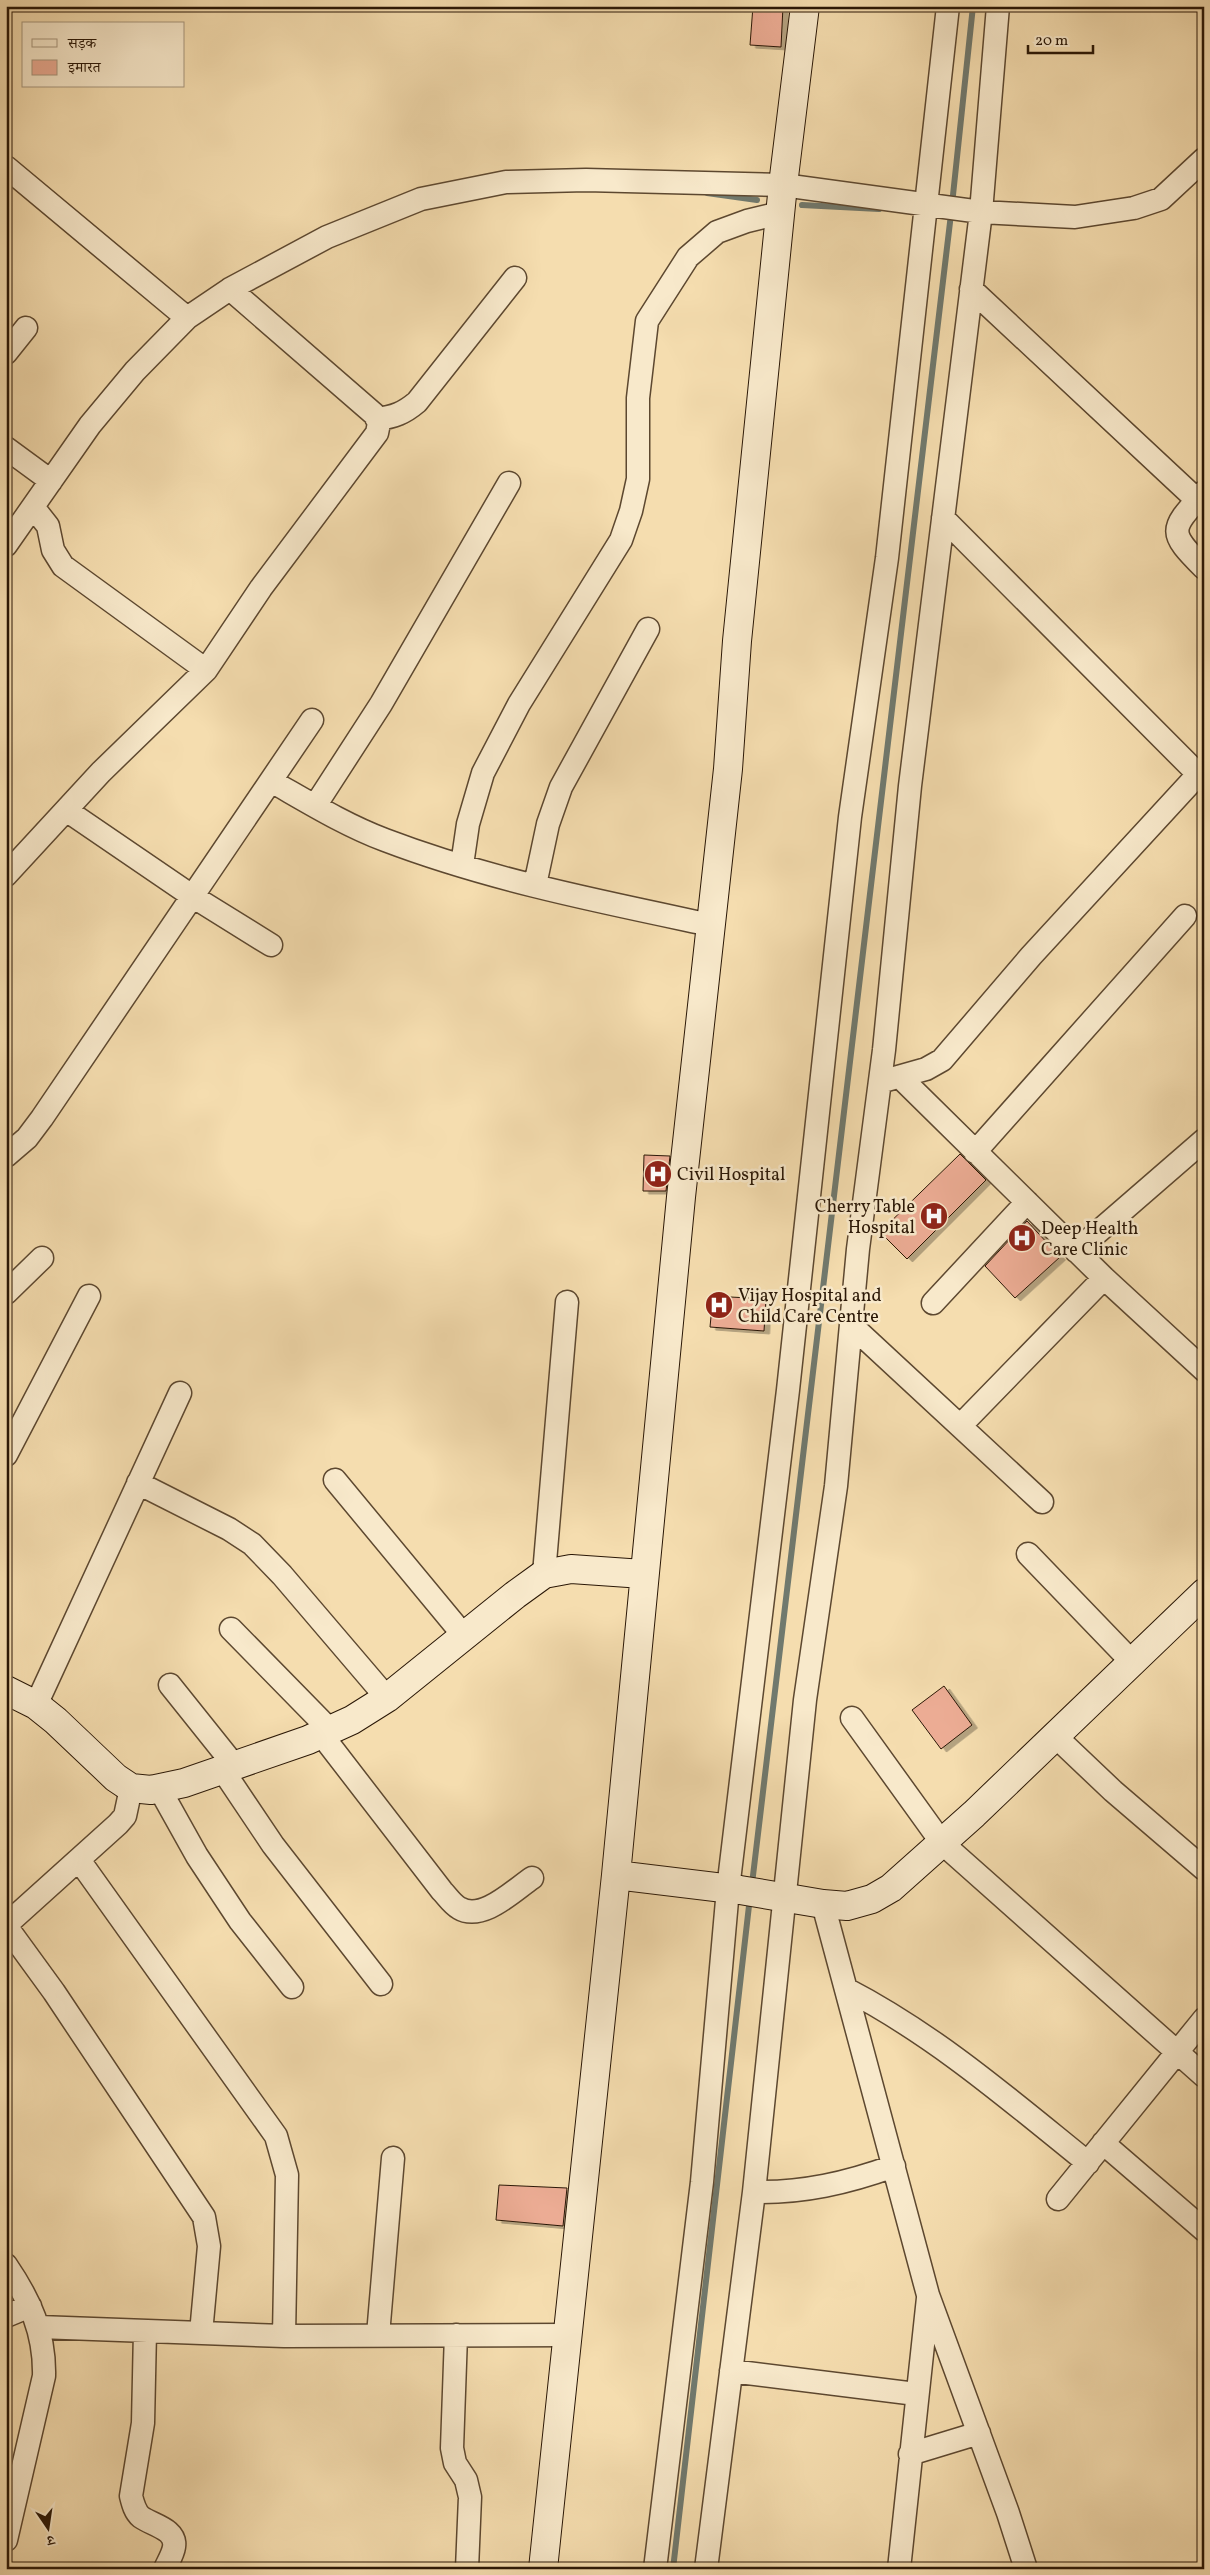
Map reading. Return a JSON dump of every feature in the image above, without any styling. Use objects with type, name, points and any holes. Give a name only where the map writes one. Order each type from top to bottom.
[{"type":"street","points":[[543,2569],[566,2335],[616,1875],[644,1574],[654,1497],[678,1224],[728,769],[737,641],[780,213],[806,6]]},
{"type":"street","points":[[706,2569],[754,2192],[786,1897],[804,1700],[836,1486],[858,1249],[890,1080],[910,786],[972,289],[954,207],[948,6]]},
{"type":"street","points":[[655,2569],[702,2182],[742,1891],[788,1390],[850,817],[887,558],[954,207],[998,6]]},
{"type":"street","points":[[6,545],[90,425],[136,371],[187,318],[230,289],[327,237],[389,210],[421,199],[452,191],[506,182],[586,180],[783,185],[954,207],[1076,216],[1134,208],[1161,199],[1204,159]]},
{"type":"street","points":[[6,167],[187,318]]},
{"type":"street","points":[[462,866],[468,824],[483,773],[519,704],[621,540],[631,512],[638,479],[638,398],[647,321],[688,257],[718,232],[747,221],[780,213]]},
{"type":"street","points":[[377,419],[393,417],[405,412],[417,402],[515,278]]},
{"type":"street","points":[[6,875],[101,772],[206,670],[261,588],[377,433],[377,419],[374,414],[230,289]]},
{"type":"street","points":[[972,289],[1200,496],[1180,518],[1176,532],[1179,544],[1204,568]]},
{"type":"street","points":[[6,353],[26,328]]},
{"type":"street","points":[[6,448],[51,481]]},
{"type":"street","points":[[315,806],[381,704],[509,483]]},
{"type":"street","points":[[33,507],[48,526],[53,550],[63,566],[206,670]]},
{"type":"street","points":[[890,1080],[926,1069],[942,1060],[1031,956],[1201,771],[943,518]]},
{"type":"street","points":[[535,885],[548,824],[561,787],[648,629]]},
{"type":"street","points":[[9,1149],[42,1118],[312,720]]},
{"type":"street","points":[[271,781],[315,806],[384,839],[462,866],[535,885],[711,925]]},
{"type":"street","points":[[66,810],[192,896],[271,945]]},
{"type":"street","points":[[975,1152],[1185,916]]},
{"type":"street","points":[[890,1080],[975,1152],[1104,1278],[1202,1366]]},
{"type":"street","points":[[1076,1250],[1204,1140]]},
{"type":"street","points":[[933,1302],[1027,1202]]},
{"type":"street","points":[[6,1293],[42,1258]]},
{"type":"street","points":[[960,1426],[1104,1278]]},
{"type":"street","points":[[6,1455],[89,1296]]},
{"type":"street","points":[[544,1574],[567,1302]]},
{"type":"street","points":[[851,1325],[1042,1502]]},
{"type":"street","points":[[36,1705],[180,1394]]},
{"type":"street","points":[[335,1480],[465,1637]]},
{"type":"street","points":[[138,1483],[252,1544],[282,1575],[388,1698]]},
{"type":"street","points":[[1028,1554],[1132,1662]]},
{"type":"street","points":[[6,1690],[36,1705],[116,1778],[131,1788],[159,1788],[184,1783],[325,1732],[352,1720],[388,1698],[515,1595],[544,1574],[571,1569],[644,1574]]},
{"type":"street","points":[[616,1875],[786,1897],[823,1904],[847,1906],[872,1899],[891,1888],[942,1844],[1204,1593]]},
{"type":"street","points":[[231,1629],[325,1732],[442,1891],[458,1908],[469,1912],[480,1911],[532,1878]]},
{"type":"street","points":[[170,1685],[228,1767],[273,1845],[381,1984]]},
{"type":"street","points":[[852,1718],[942,1844],[1204,2076]]},
{"type":"street","points":[[1054,1735],[1113,1791],[1204,1868]]},
{"type":"street","points":[[131,1788],[125,1816],[6,1926],[54,1992],[204,2217],[209,2246],[201,2333]]},
{"type":"street","points":[[159,1788],[197,1856],[240,1921],[292,1987]]},
{"type":"street","points":[[78,1860],[276,2136],[287,2175],[284,2336]]},
{"type":"street","points":[[823,1904],[928,2294],[1026,2569]]},
{"type":"street","points":[[846,1989],[879,2006],[968,2066],[1088,2163]]},
{"type":"street","points":[[1058,2199],[1204,2019]]},
{"type":"street","points":[[1103,2143],[1204,2230]]},
{"type":"street","points":[[378,2335],[393,2158]]},
{"type":"street","points":[[754,2192],[783,2192],[816,2188],[854,2180],[894,2166]]},
{"type":"street","points":[[6,2265],[22,2289],[30,2306],[39,2327],[44,2353],[44,2376],[6,2540]]},
{"type":"street","points":[[899,2569],[928,2294]]},
{"type":"street","points":[[6,2316],[30,2306]]},
{"type":"street","points":[[39,2327],[284,2336],[566,2335]]},
{"type":"street","points":[[145,2331],[143,2423],[131,2496],[133,2506],[140,2516],[164,2529],[172,2536],[175,2546],[165,2569]]},
{"type":"street","points":[[456,2335],[452,2448],[455,2463],[466,2480],[470,2497],[467,2569]]},
{"type":"street","points":[[731,2371],[916,2394]]},
{"type":"street","points":[[910,2454],[979,2433]]},
{"type":"building","points":[[753,6],[783,6],[781,47],[750,45]]},
{"type":"building","points":[[960,1154],[986,1180],[907,1259],[880,1232]]},
{"type":"building","points":[[644,1155],[670,1156],[666,1191],[643,1191]]},
{"type":"building","points":[[1027,1221],[1060,1257],[1015,1298],[985,1266]]},
{"type":"building","points":[[713,1296],[766,1299],[764,1331],[710,1327]]},
{"type":"building","points":[[944,1686],[972,1725],[941,1749],[912,1710]]},
{"type":"building","points":[[499,2185],[567,2188],[563,2226],[496,2220]]},
{"type":"waterway","points":[[752,1884],[951,214],[973,6]]},
{"type":"waterway","points":[[707,193],[757,200]]},
{"type":"waterway","points":[[802,205],[879,209]]},
{"type":"waterway","points":[[673,2569],[750,1897]]},
{"type":"place","name":"Civil Hospital","points":[[658,1174]]},
{"type":"place","name":"Cherry Table Hospital","points":[[934,1216]]},
{"type":"place","name":"Deep Health Care Clinic","points":[[1022,1238]]},
{"type":"place","name":"Vijay Hospital and Child Care Centre","points":[[719,1305]]}]
